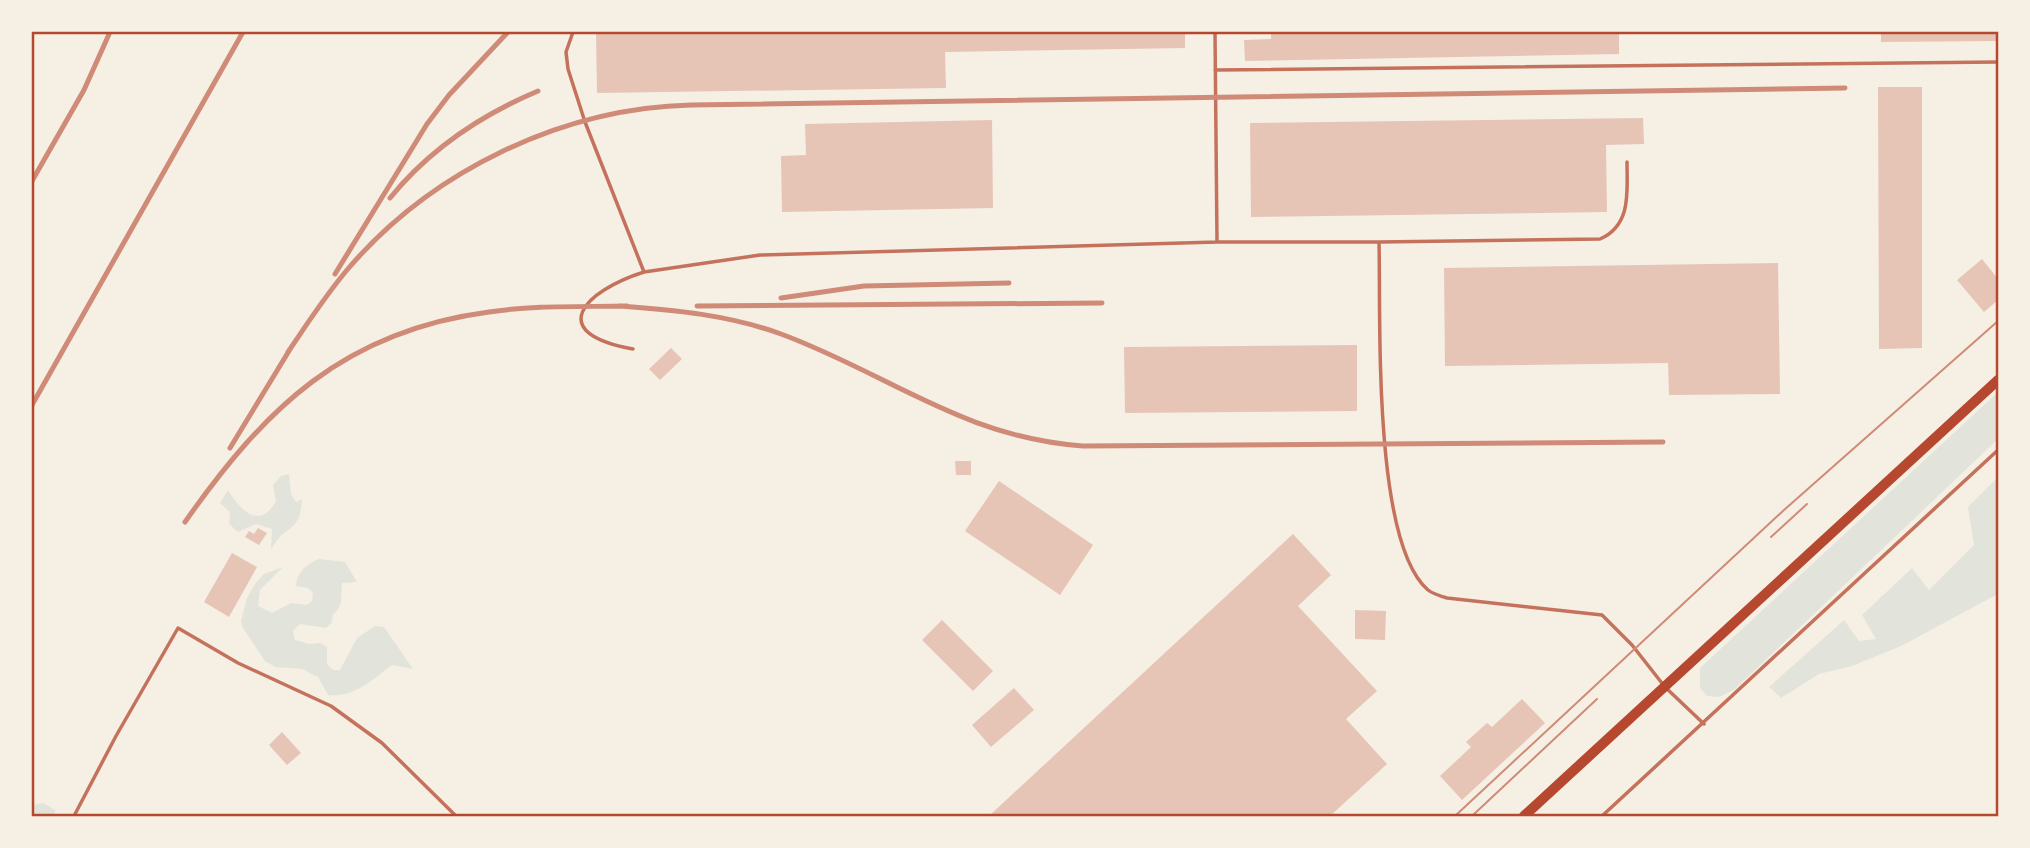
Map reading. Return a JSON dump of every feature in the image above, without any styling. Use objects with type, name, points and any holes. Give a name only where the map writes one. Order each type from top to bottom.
[{"type":"main road","points":[[1524,817],[1998,380]]},
{"type":"lane","points":[[573,32],[566,52],[568,69],[585,122],[644,272]]},
{"type":"lane","points":[[1215,32],[1217,242]]},
{"type":"lane","points":[[1215,70],[1998,62]]},
{"type":"lane","points":[[633,349],[598,341],[585,328],[582,316],[585,307],[598,291],[644,272],[760,255],[1217,242],[1600,239],[1617,229],[1623,218],[1627,206],[1627,162]]},
{"type":"lane","points":[[1379,242],[1384,443],[1388,480],[1397,523],[1421,582],[1428,590],[1447,598],[1602,615],[1633,645],[1665,687],[1704,724]]},
{"type":"lane","points":[[1602,817],[1998,450]]},
{"type":"lane","points":[[74,817],[97,769],[178,628],[238,663],[331,706],[382,743],[456,817]]},
{"type":"shaded area","points":[[1998,392],[1998,439],[1735,689],[1719,697],[1707,696],[1700,688],[1700,668]]},
{"type":"shaded area","points":[[289,474],[291,494],[296,502],[302,499],[301,511],[295,524],[281,535],[271,550],[272,529],[256,524],[238,532],[229,524],[230,512],[220,503],[228,490],[244,510],[257,516],[263,515],[276,501],[273,485],[281,476]]},
{"type":"shaded area","points":[[1998,477],[1998,594],[1901,646],[1852,666],[1819,674],[1781,698],[1769,687],[1844,620],[1859,641],[1876,639],[1862,615],[1912,568],[1929,590],[1974,545],[1968,507]]},
{"type":"shaded area","points":[[319,559],[345,562],[357,582],[342,583],[341,604],[326,628],[300,624],[293,631],[295,640],[309,644],[320,643],[327,647],[327,664],[333,670],[340,670],[357,638],[375,626],[384,627],[413,669],[392,665],[354,691],[328,695],[318,677],[302,669],[275,667],[265,661],[241,621],[247,598],[264,574],[283,567],[260,590],[258,606],[272,613],[291,603],[307,605],[312,601],[313,593],[308,588],[296,586],[298,577],[310,563]]},
{"type":"shaded area","points":[[44,803],[56,811],[52,816],[32,816],[33,805]]},
{"type":"building","points":[[596,32],[1185,32],[1185,48],[945,52],[946,88],[597,93]]},
{"type":"building","points":[[1271,32],[1619,32],[1619,54],[1245,61],[1244,40],[1271,39]]},
{"type":"building","points":[[1881,32],[1998,32],[1998,41],[1881,42]]},
{"type":"building","points":[[1878,87],[1922,87],[1922,348],[1879,349]]},
{"type":"building","points":[[1643,118],[1644,144],[1606,145],[1607,212],[1251,217],[1250,123]]},
{"type":"building","points":[[992,120],[993,208],[782,212],[781,156],[806,155],[805,124]]},
{"type":"building","points":[[1982,259],[1998,279],[1998,300],[1984,312],[1957,280]]},
{"type":"building","points":[[1778,263],[1780,394],[1669,395],[1668,363],[1445,366],[1444,268]]},
{"type":"building","points":[[1357,345],[1357,411],[1125,413],[1124,347]]},
{"type":"building","points":[[671,348],[682,359],[660,380],[649,369]]},
{"type":"building","points":[[955,461],[971,461],[971,475],[956,475]]},
{"type":"building","points":[[999,481],[1093,545],[1060,595],[965,531]]},
{"type":"building","points":[[258,528],[267,533],[259,545],[245,537],[249,531],[254,534]]},
{"type":"building","points":[[1293,534],[1331,575],[1298,606],[1377,691],[1346,719],[1387,764],[1330,816],[989,816]]},
{"type":"building","points":[[232,553],[257,567],[229,617],[204,602]]},
{"type":"building","points":[[1355,610],[1386,611],[1385,640],[1355,639]]},
{"type":"building","points":[[942,620],[993,671],[973,691],[922,640]]},
{"type":"building","points":[[1014,688],[1034,710],[991,747],[972,725]]},
{"type":"building","points":[[1522,699],[1545,723],[1462,800],[1440,776],[1471,747],[1466,742],[1487,723],[1492,727]]},
{"type":"building","points":[[282,732],[301,753],[287,765],[269,745]]},
{"type":"tram line","points":[[1455,816],[1784,510],[1998,321]]},
{"type":"tram line","points":[[1771,537],[1807,504]]},
{"type":"tram line","points":[[1472,816],[1597,699]]},
{"type":"railway","points":[[32,181],[84,90],[110,32]]},
{"type":"railway","points":[[32,405],[243,32]]},
{"type":"railway","points":[[335,274],[427,124],[449,95],[508,32]]},
{"type":"railway","points":[[288,352],[347,270],[381,235],[418,203],[459,175],[548,132],[595,118],[643,109],[691,105],[1845,88]]},
{"type":"railway","points":[[390,198],[422,164],[457,135],[496,111],[538,91]]},
{"type":"railway","points":[[781,298],[864,286],[1009,283]]},
{"type":"railway","points":[[697,306],[1102,303]]},
{"type":"railway","points":[[620,306],[702,314],[742,322],[820,350],[927,402],[1001,431],[1083,446],[1663,442]]},
{"type":"railway","points":[[185,522],[215,481],[278,410],[313,381],[350,357],[392,337],[438,322],[489,312],[541,307],[627,306]]},
{"type":"railway","points":[[230,448],[292,346]]}]
